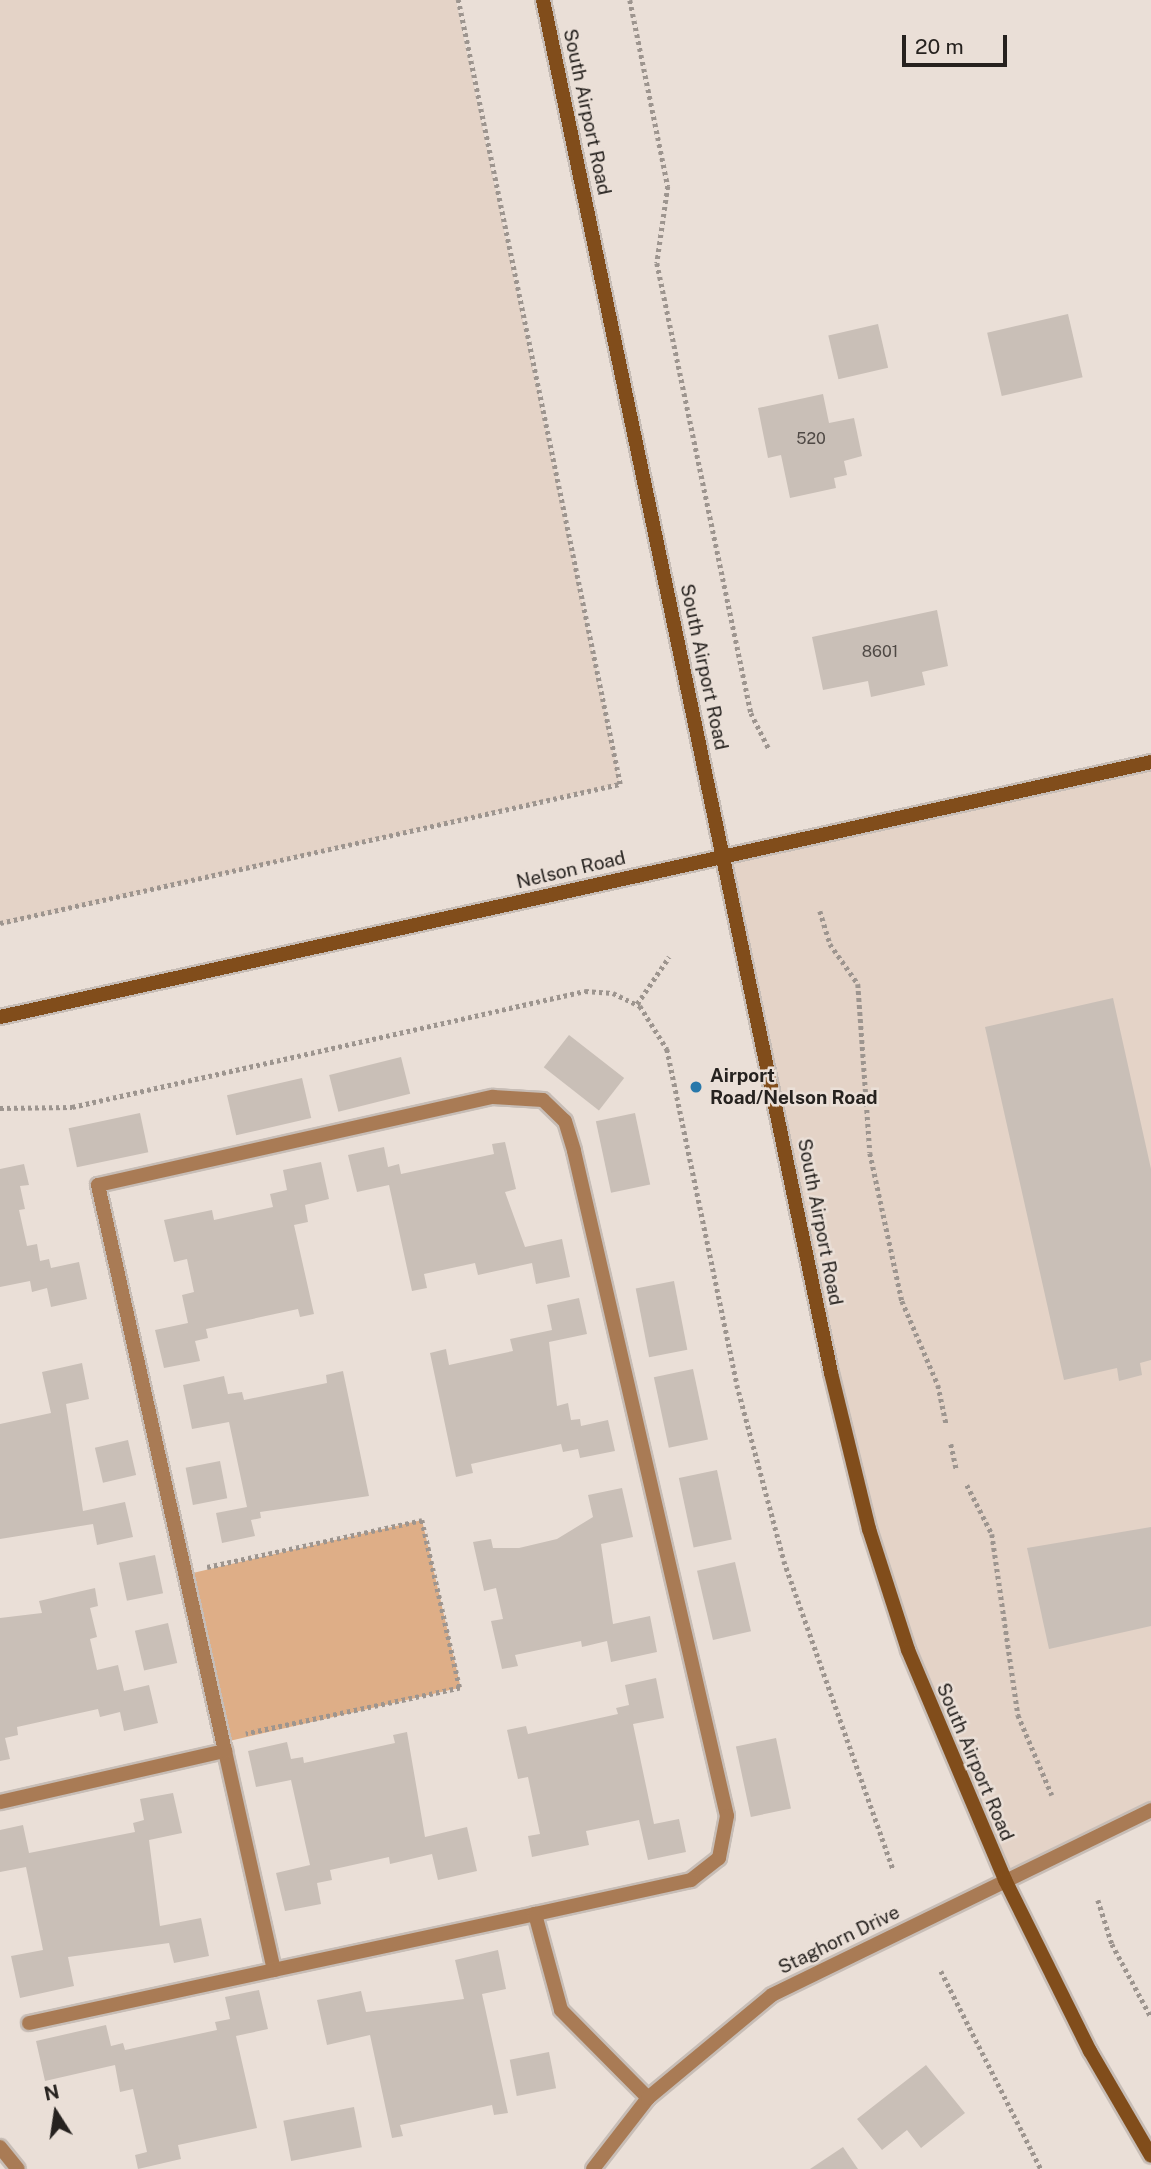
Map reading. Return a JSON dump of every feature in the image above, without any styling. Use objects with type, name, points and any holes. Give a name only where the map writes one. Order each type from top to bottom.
[{"type":"main road","name":"South Airport Road","points":[[543,0],[725,855],[831,1373],[869,1530],[908,1650],[1005,1880],[1090,2051],[1151,2156]]},
{"type":"main road","name":"Nelson Road","points":[[0,1017],[1151,762]]},
{"type":"street","points":[[29,2023],[691,1880],[719,1858],[727,1824],[573,1151],[565,1121],[548,1103],[527,1095],[493,1097],[98,1185],[274,1970]]},
{"type":"street","points":[[0,1802],[223,1745]]},
{"type":"street","name":"Staghorn Drive","points":[[593,2169],[648,2098],[772,1995],[1151,1810]]},
{"type":"street","points":[[535,1914],[561,2010],[648,2098]]},
{"type":"street","points":[[0,2147],[18,2169]]},
{"type":"path","points":[[0,923],[620,784],[458,0]]},
{"type":"path","points":[[630,0],[668,186],[657,263],[751,713],[769,749]]},
{"type":"path","points":[[820,911],[830,944],[858,984],[870,1153],[902,1301],[938,1385],[946,1424]]},
{"type":"path","points":[[637,1004],[669,957]]},
{"type":"path","points":[[951,1444],[956,1468]]},
{"type":"path","points":[[967,1485],[992,1534],[1018,1715],[1052,1795]]},
{"type":"path","points":[[184,1572],[422,1520],[460,1688],[223,1745]]},
{"type":"path","points":[[1098,1900],[1112,1944],[1151,2017]]},
{"type":"path","points":[[941,1971],[1041,2169]]},
{"type":"shaded area","points":[[0,0],[456,0],[620,784],[0,925]]},
{"type":"shaded area","points":[[1151,764],[1151,1810],[1005,1880],[948,1751],[869,1529],[725,855]]},
{"type":"shaded area","points":[[422,1520],[461,1688],[223,1742],[184,1575]]},
{"type":"building","points":[[1068,314],[1083,377],[1002,396],[987,333]]},
{"type":"building","points":[[878,324],[888,368],[838,379],[828,335]]},
{"type":"building","points":[[823,394],[829,423],[854,418],[862,456],[844,461],[847,475],[834,478],[836,488],[790,498],[781,455],[768,458],[758,408]]},
{"type":"building","points":[[937,610],[948,666],[922,672],[925,685],[871,697],[868,681],[823,690],[812,637]]},
{"type":"building","points":[[1113,998],[1151,1169],[1151,1360],[1140,1363],[1142,1375],[1119,1381],[1117,1368],[1064,1380],[985,1027]]},
{"type":"building","points":[[569,1035],[624,1078],[599,1110],[544,1067]]},
{"type":"building","points":[[401,1057],[410,1094],[338,1112],[329,1075]]},
{"type":"building","points":[[302,1078],[311,1118],[236,1135],[227,1095]]},
{"type":"building","points":[[140,1113],[148,1152],[77,1167],[69,1128]]},
{"type":"building","points":[[635,1113],[650,1184],[611,1193],[596,1121]]},
{"type":"building","points":[[505,1142],[516,1189],[505,1192],[525,1247],[562,1239],[570,1277],[536,1284],[532,1263],[478,1275],[475,1263],[424,1274],[427,1288],[412,1291],[389,1185],[357,1192],[348,1155],[384,1147],[388,1167],[399,1164],[401,1174],[494,1154],[492,1144]]},
{"type":"building","points":[[321,1162],[329,1199],[305,1205],[308,1222],[294,1225],[314,1314],[300,1317],[298,1309],[206,1329],[208,1338],[195,1341],[200,1361],[164,1368],[155,1330],[188,1323],[182,1295],[194,1292],[187,1259],[174,1262],[164,1220],[212,1210],[214,1220],[273,1207],[270,1194],[287,1190],[283,1170]]},
{"type":"building","points":[[24,1164],[29,1185],[20,1186],[25,1209],[19,1210],[27,1246],[37,1244],[40,1261],[49,1259],[51,1268],[79,1262],[87,1299],[51,1307],[47,1288],[32,1292],[30,1281],[0,1287],[0,1169]]},
{"type":"building","points":[[674,1281],[687,1350],[649,1357],[636,1288]]},
{"type":"building","points":[[579,1298],[587,1334],[549,1342],[557,1406],[568,1403],[571,1420],[580,1419],[581,1426],[608,1420],[615,1451],[580,1458],[578,1449],[563,1452],[561,1444],[471,1464],[473,1473],[456,1477],[430,1353],[446,1349],[449,1365],[513,1351],[510,1339],[552,1330],[547,1305]]},
{"type":"building","points":[[82,1363],[89,1399],[66,1404],[83,1511],[125,1502],[133,1537],[97,1545],[93,1524],[0,1539],[0,1424],[51,1413],[42,1372]]},
{"type":"building","points":[[693,1369],[708,1439],[669,1448],[654,1377]]},
{"type":"building","points":[[343,1371],[369,1496],[260,1512],[261,1518],[251,1520],[255,1536],[222,1543],[216,1513],[247,1507],[229,1422],[192,1429],[183,1385],[224,1376],[228,1394],[242,1392],[244,1400],[327,1383],[326,1375]]},
{"type":"building","points":[[128,1440],[136,1475],[103,1483],[95,1448]]},
{"type":"building","points":[[220,1461],[227,1498],[193,1505],[186,1468]]},
{"type":"building","points":[[717,1470],[732,1539],[694,1548],[679,1478]]},
{"type":"building","points":[[622,1488],[633,1537],[601,1544],[613,1624],[650,1616],[657,1652],[611,1662],[607,1641],[582,1647],[581,1641],[515,1655],[518,1666],[502,1669],[491,1621],[503,1619],[496,1588],[484,1591],[473,1542],[491,1539],[493,1548],[519,1548],[557,1539],[593,1517],[588,1495]]},
{"type":"building","points":[[1151,1527],[1151,1626],[1049,1649],[1027,1548]]},
{"type":"building","points":[[155,1555],[163,1593],[127,1601],[119,1563]]},
{"type":"building","points":[[735,1562],[751,1631],[713,1640],[697,1571]]},
{"type":"building","points":[[95,1588],[98,1606],[90,1608],[97,1637],[90,1639],[97,1670],[118,1665],[124,1691],[149,1685],[158,1723],[124,1731],[120,1712],[100,1717],[98,1709],[17,1727],[18,1735],[5,1738],[10,1759],[0,1761],[0,1618],[42,1613],[39,1601]]},
{"type":"building","points":[[168,1623],[177,1663],[144,1671],[135,1631]]},
{"type":"building","points":[[656,1678],[664,1718],[633,1724],[654,1824],[679,1819],[686,1852],[648,1860],[639,1820],[586,1831],[589,1845],[532,1857],[528,1836],[540,1834],[528,1777],[518,1779],[507,1730],[526,1726],[528,1734],[618,1714],[616,1708],[629,1705],[625,1685]]},
{"type":"building","points":[[407,1732],[425,1837],[467,1827],[477,1871],[438,1880],[432,1854],[390,1864],[389,1857],[330,1870],[332,1880],[317,1883],[321,1904],[285,1911],[276,1873],[310,1865],[291,1780],[256,1787],[248,1751],[287,1742],[291,1759],[303,1757],[304,1763],[395,1743],[393,1735]]},
{"type":"building","points":[[776,1738],[791,1808],[751,1817],[736,1747]]},
{"type":"building","points":[[173,1793],[182,1833],[149,1840],[160,1926],[201,1918],[209,1956],[174,1963],[169,1943],[68,1957],[74,1986],[20,1998],[11,1956],[43,1950],[26,1867],[0,1872],[0,1830],[23,1825],[29,1853],[135,1832],[133,1823],[144,1820],[140,1799]]},
{"type":"building","points":[[498,1950],[506,1989],[482,1994],[508,2113],[494,2115],[492,2105],[400,2125],[403,2136],[392,2138],[370,2035],[327,2045],[317,2000],[361,1991],[366,2012],[464,1999],[455,1960]]},
{"type":"building","points":[[259,1990],[268,2029],[236,2036],[257,2128],[178,2145],[181,2159],[138,2169],[135,2155],[147,2152],[133,2089],[120,2092],[115,2065],[45,2081],[36,2041],[106,2025],[111,2046],[123,2043],[125,2050],[217,2030],[215,2022],[230,2019],[225,1997]]},
{"type":"building","points":[[549,2052],[556,2088],[517,2096],[510,2060]]},
{"type":"building","points":[[926,2065],[965,2113],[921,2148],[907,2130],[882,2150],[857,2119]]},
{"type":"building","points":[[354,2107],[362,2147],[291,2161],[283,2121]]},
{"type":"building","points":[[843,2147],[858,2169],[810,2169]]},
{"type":"place","name":"Airport Road/Nelson Road","points":[[696,1087]]}]
